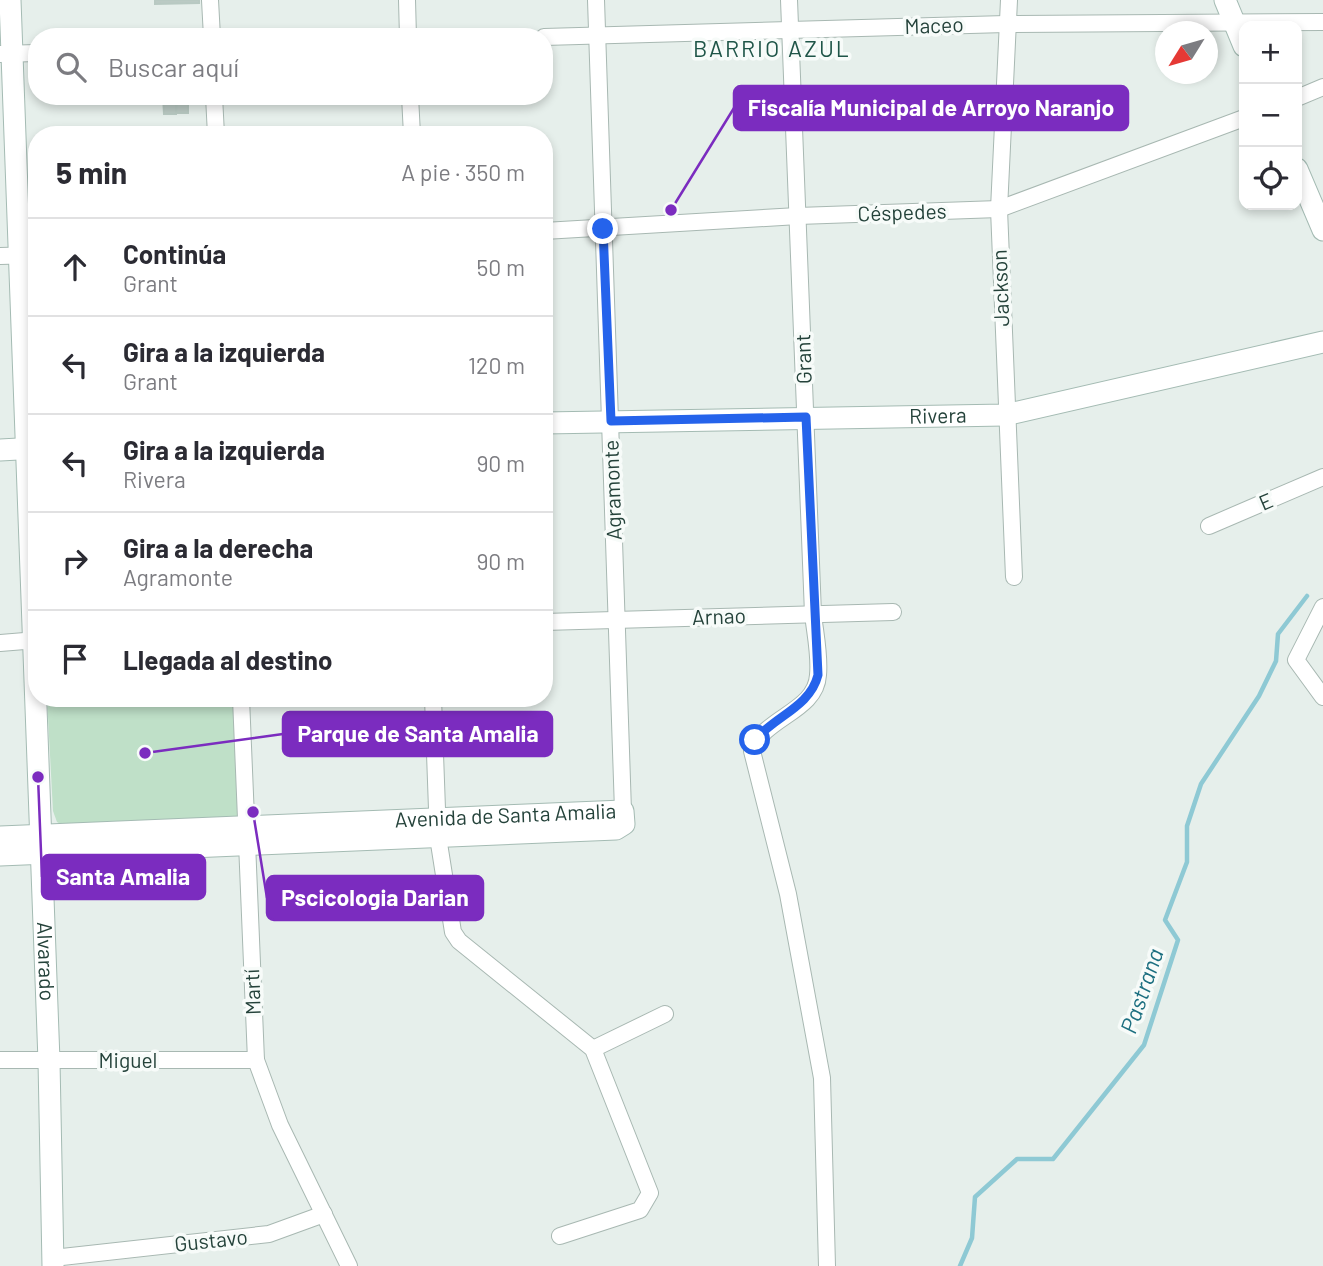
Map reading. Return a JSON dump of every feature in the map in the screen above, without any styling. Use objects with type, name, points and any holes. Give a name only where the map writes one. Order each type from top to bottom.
[{"type":"street","name":"Alvarado","points":[[10,0],[6,54],[28,390]]},
{"type":"street","points":[[210,0],[212,28]]},
{"type":"street","points":[[407,0],[408,28]]},
{"type":"street","name":"Agramonte","points":[[596,0],[624,811]]},
{"type":"street","name":"Grant","points":[[789,0],[813,614],[818,675],[815,688],[808,698],[765,729],[755,740],[752,751],[788,894],[822,1078],[827,1266]]},
{"type":"street","name":"Jackson","points":[[1009,0],[999,209],[1005,415],[1014,577]]},
{"type":"street","points":[[1225,0],[1239,34]]},
{"type":"street","name":"Maceo","points":[[553,37],[1006,24],[1323,22]]},
{"type":"street","points":[[6,54],[28,53]]},
{"type":"street","points":[[1302,96],[1323,87]]},
{"type":"street","points":[[214,105],[216,126]]},
{"type":"street","points":[[410,105],[412,126]]},
{"type":"street","name":"Céspedes","points":[[553,231],[799,216],[999,209],[1239,120]]},
{"type":"street","points":[[1302,181],[1323,230]]},
{"type":"street","name":"Rivera","points":[[553,423],[1005,415],[1323,342]]},
{"type":"street","points":[[0,450],[28,449]]},
{"type":"street","name":"E","points":[[1209,526],[1323,477]]},
{"type":"street","points":[[1323,607],[1296,660],[1323,697]]},
{"type":"street","name":"Arnao","points":[[553,622],[893,612]]},
{"type":"street","points":[[0,643],[28,641]]},
{"type":"street","name":"Alvarado","points":[[36,707],[53,1262]]},
{"type":"street","name":"Martí","points":[[241,707],[256,1060],[280,1125],[349,1266]]},
{"type":"street","points":[[433,707],[437,828],[453,932],[459,941],[593,1049],[650,1193],[640,1210],[560,1236]]},
{"type":"street","name":"Avenida de Santa Amalia","points":[[0,855],[39,845],[437,828],[616,830],[624,824],[624,811]]},
{"type":"street","name":"Avenida de Santa Amalia","points":[[0,837],[39,845]]},
{"type":"street","points":[[593,1049],[665,1014]]},
{"type":"street","name":"Miguel","points":[[0,1060],[256,1060]]},
{"type":"street","name":"Gustavo","points":[[53,1262],[269,1234],[324,1214]]},
{"type":"green space","points":[[47,707],[237,707],[242,807],[237,818],[68,828],[57,822],[53,811]]},
{"type":"building","points":[[155,0],[199,0],[199,3],[155,4]]},
{"type":"building","points":[[164,105],[176,105],[176,114],[164,114]]},
{"type":"building","points":[[176,105],[188,105],[188,113],[176,113]]},
{"type":"waterway","name":"Pastrana","points":[[960,1266],[972,1238],[975,1197],[1017,1159],[1053,1159],[1144,1045],[1178,940],[1165,920],[1187,862],[1187,826],[1201,784],[1259,696],[1276,661],[1278,634],[1307,596]]},
{"type":"place","name":"Fiscalía Municipal de Arroyo Naranjo","points":[[671,210]]},
{"type":"place","name":"Parque de Santa Amalia","points":[[145,753]]},
{"type":"place","name":"Santa Amalia","points":[[38,777]]},
{"type":"place","name":"Pscicologia Darian","points":[[253,812]]},
{"type":"district","name":"BARRIO AZUL","points":[[772,49]]},
{"type":"route","points":[[603,229],[611,421],[806,417],[813,614],[818,675],[815,688],[808,698],[765,729],[755,740]]}]
